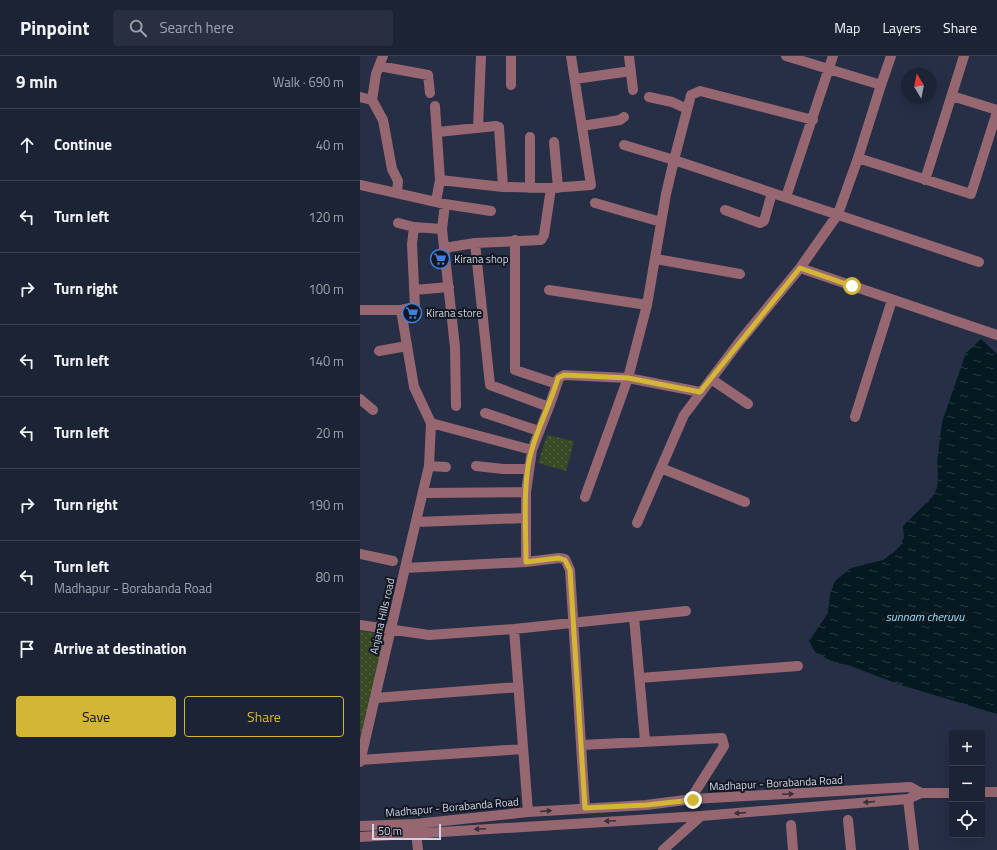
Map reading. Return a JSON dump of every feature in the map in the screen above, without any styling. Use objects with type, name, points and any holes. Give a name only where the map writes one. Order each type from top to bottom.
[{"type":"street","points":[[383,56],[379,66],[372,100],[383,120],[392,169],[398,182],[397,193]]},
{"type":"street","points":[[478,128],[481,56]]},
{"type":"street","points":[[511,56],[511,85]]},
{"type":"street","points":[[440,180],[504,187],[530,188],[555,188],[591,185],[571,56]]},
{"type":"street","points":[[629,56],[633,90]]},
{"type":"street","points":[[786,56],[881,85]]},
{"type":"street","points":[[786,197],[832,56]]},
{"type":"street","points":[[637,523],[684,415],[740,341],[800,268],[838,214],[858,158],[890,56]]},
{"type":"street","points":[[925,180],[964,56]]},
{"type":"street","points":[[379,66],[428,75],[430,93]]},
{"type":"street","points":[[575,79],[631,71]]},
{"type":"street","points":[[585,497],[628,378],[647,305],[656,259],[661,222],[674,160],[691,95],[700,91],[812,120]]},
{"type":"street","points":[[649,96],[672,102],[687,109]]},
{"type":"street","points":[[858,158],[971,194],[997,111],[952,96]]},
{"type":"street","points":[[360,97],[372,100]]},
{"type":"street","points":[[435,106],[438,132],[442,229],[455,347],[456,406]]},
{"type":"street","points":[[582,126],[620,120],[624,117]]},
{"type":"street","points":[[438,132],[496,126],[501,130],[504,187]]},
{"type":"street","points":[[530,137],[530,188]]},
{"type":"street","points":[[444,248],[475,243],[514,240],[538,241],[543,238],[555,188],[554,142]]},
{"type":"street","points":[[624,145],[674,160],[772,194],[786,197],[980,262]]},
{"type":"street","points":[[360,185],[440,203],[491,211]]},
{"type":"street","points":[[724,210],[760,222],[764,221],[772,194]]},
{"type":"street","points":[[595,203],[661,222]]},
{"type":"street","points":[[398,223],[414,227],[442,229]]},
{"type":"street","points":[[360,310],[401,310],[415,307],[412,244],[414,227]]},
{"type":"street","points":[[514,240],[515,370],[557,384]]},
{"type":"street","points":[[475,243],[490,385],[549,407]]},
{"type":"street","points":[[656,259],[740,274]]},
{"type":"street","points":[[800,268],[997,336]]},
{"type":"street","points":[[414,290],[449,287]]},
{"type":"street","points":[[549,290],[647,305]]},
{"type":"street","points":[[855,417],[892,300]]},
{"type":"street","points":[[401,310],[414,387],[431,423],[532,450]]},
{"type":"street","points":[[379,351],[406,346]]},
{"type":"street","points":[[526,562],[526,492],[532,450],[549,407],[558,378],[564,375],[628,378],[700,392]]},
{"type":"street","points":[[711,379],[748,404]]},
{"type":"street","points":[[360,400],[373,410]]},
{"type":"street","points":[[485,413],[539,431]]},
{"type":"street","name":"Anjana Hills road","points":[[360,761],[430,466],[431,423]]},
{"type":"street","points":[[430,466],[446,467]]},
{"type":"street","points":[[476,466],[529,469]]},
{"type":"street","points":[[661,468],[745,502]]},
{"type":"street","points":[[424,493],[526,492]]},
{"type":"street","points":[[417,522],[526,518]]},
{"type":"street","points":[[360,554],[393,561]]},
{"type":"street","points":[[405,568],[526,562],[559,558],[565,560],[570,570],[585,808]]},
{"type":"street","points":[[360,625],[429,635],[514,629],[686,611]]},
{"type":"street","points":[[634,617],[645,741]]},
{"type":"street","points":[[514,629],[528,812]]},
{"type":"street","points":[[640,678],[798,666]]},
{"type":"street","points":[[375,698],[518,687]]},
{"type":"street","points":[[581,745],[722,738],[724,746],[690,800]]},
{"type":"street","points":[[360,761],[523,749]]},
{"type":"street","name":"Madhapur - Borabanda Road","points":[[360,826],[415,824],[528,812],[646,805],[690,800],[910,787],[921,793],[949,793]]},
{"type":"street","points":[[985,792],[997,792]]},
{"type":"street","points":[[360,837],[700,816],[908,799],[921,793]]},
{"type":"street","points":[[908,799],[914,850]]},
{"type":"street","points":[[663,850],[700,816]]},
{"type":"street","points":[[848,820],[851,850]]},
{"type":"street","points":[[791,826],[793,850]]},
{"type":"street","points":[[416,833],[418,850]]},
{"type":"green space","points":[[547,435],[574,441],[566,471],[538,463]]},
{"type":"green space","points":[[360,631],[385,634],[360,742]]},
{"type":"water","name":"sunnam cheruvu","points":[[981,339],[997,354],[997,714],[901,685],[848,665],[833,662],[815,652],[809,641],[828,613],[830,594],[835,581],[851,568],[883,560],[894,552],[900,546],[904,537],[903,526],[933,496],[937,488],[937,463],[942,422],[966,353]]},
{"type":"place","name":"Kirana shop","points":[[440,259]]},
{"type":"place","name":"Kirana store","points":[[412,313]]},
{"type":"route","points":[[693,800],[646,805],[585,808],[569,564],[565,560],[559,558],[526,562],[526,492],[532,450],[549,407],[558,378],[564,375],[628,378],[700,392],[800,268],[852,286]]}]
